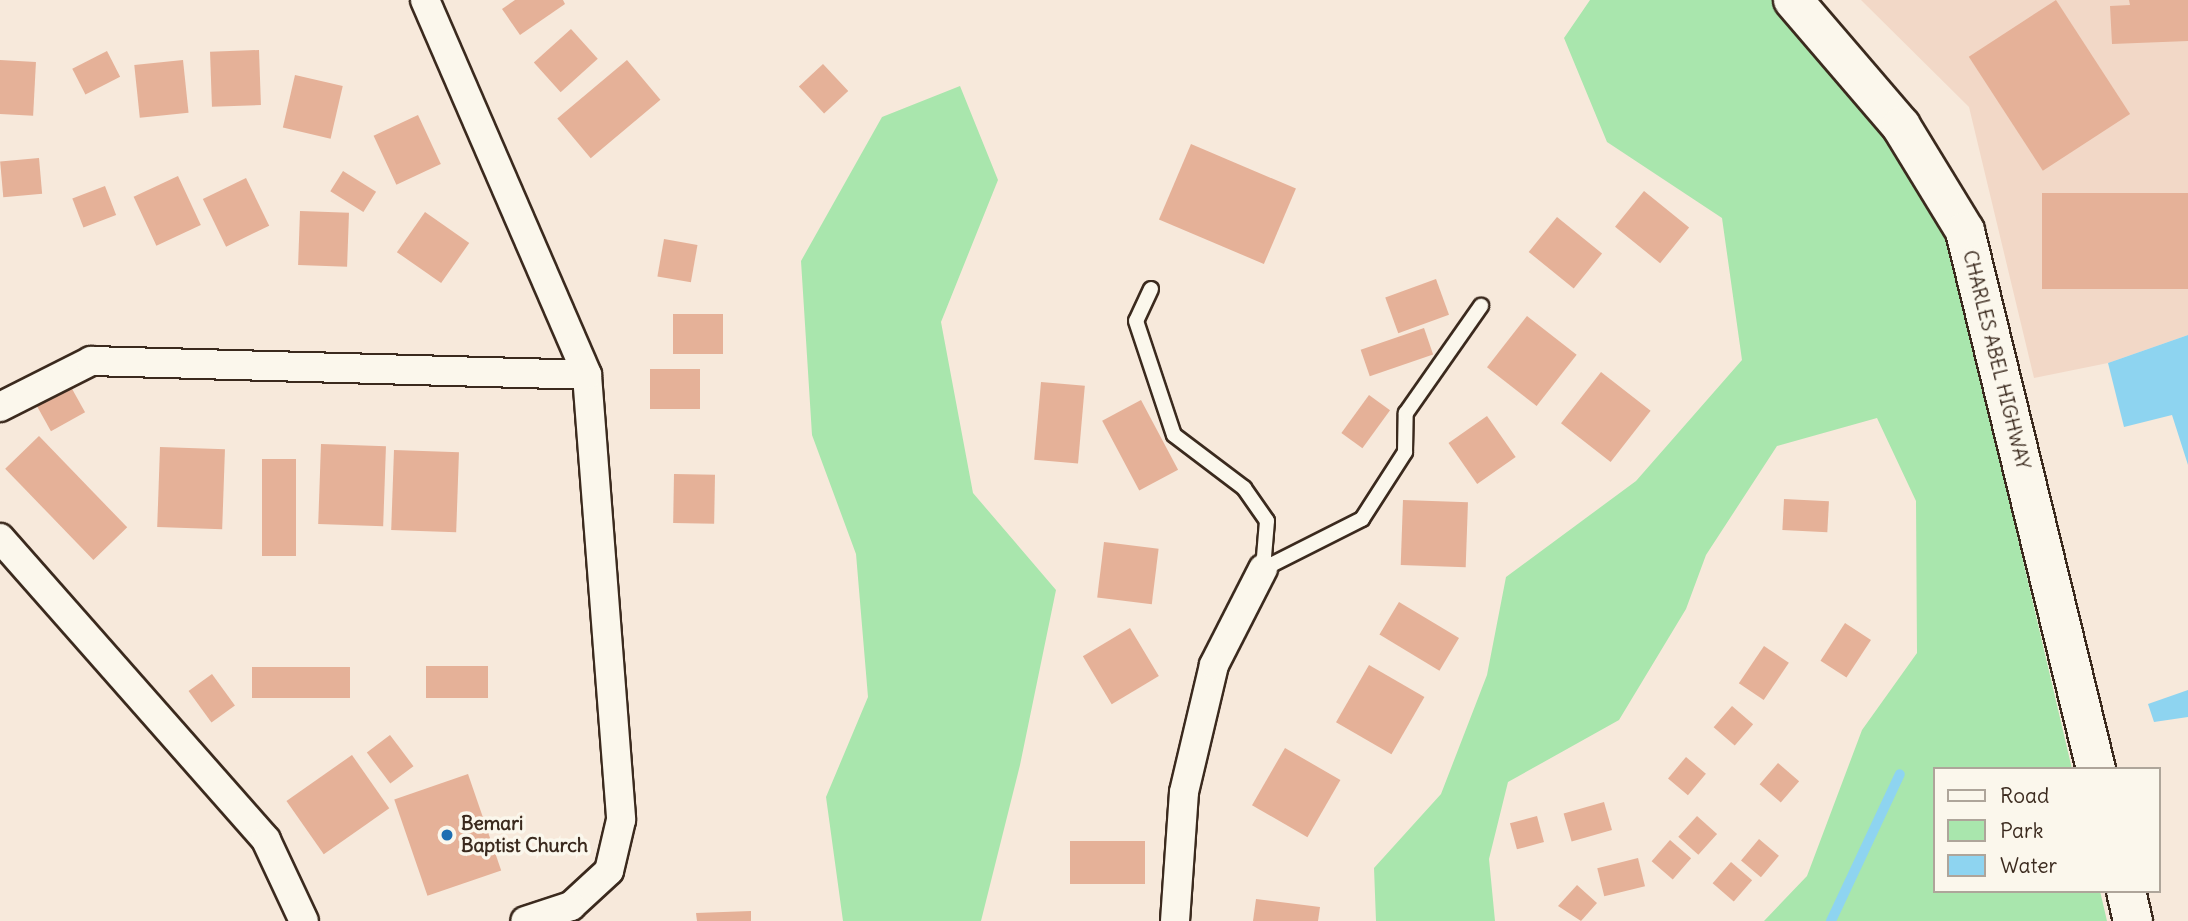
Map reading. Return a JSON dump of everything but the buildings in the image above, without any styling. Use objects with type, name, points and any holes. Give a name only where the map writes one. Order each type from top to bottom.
[{"type":"main road","name":"CHARLES ABEL HIGHWAY","points":[[1793,0],[1901,126],[1965,231],[2096,767]]},
{"type":"main road","points":[[2126,893],[2133,921]]},
{"type":"street","points":[[425,0],[587,374],[621,820],[609,871],[571,906],[525,921]]},
{"type":"street","points":[[0,407],[91,361],[587,374]]},
{"type":"street","points":[[0,538],[266,841],[304,921]]},
{"type":"street","points":[[1175,921],[1184,792],[1214,665],[1263,569]]},
{"type":"lane","points":[[1151,289],[1136,321],[1174,435],[1244,488],[1267,521],[1263,569]]},
{"type":"lane","points":[[1263,569],[1362,519],[1405,452],[1406,413],[1481,306]]},
{"type":"shaded area","points":[[1861,0],[2188,0],[2188,335],[2108,363],[2034,378],[1969,107]]},
{"type":"green space","points":[[1590,0],[1792,0],[1921,126],[2072,767],[1932,767],[1932,893],[2100,893],[2107,921],[1764,921],[1807,876],[1862,730],[1917,653],[1916,501],[1877,418],[1777,446],[1706,555],[1686,609],[1619,720],[1508,782],[1489,859],[1495,921],[1376,921],[1374,868],[1441,794],[1487,675],[1506,577],[1636,481],[1742,360],[1722,218],[1607,142],[1564,38]]},
{"type":"green space","points":[[960,86],[998,180],[941,322],[973,493],[1056,590],[1020,765],[981,921],[843,921],[826,797],[868,697],[856,554],[812,435],[801,261],[882,117]]},
{"type":"water","points":[[2188,335],[2188,465],[2172,415],[2124,427],[2108,363]]},
{"type":"water","points":[[2188,690],[2188,717],[2154,722],[2148,704]]},
{"type":"waterway","points":[[1831,921],[1900,774]]},
{"type":"place","name":"Bemari Baptist Church","points":[[447,835]]}]
